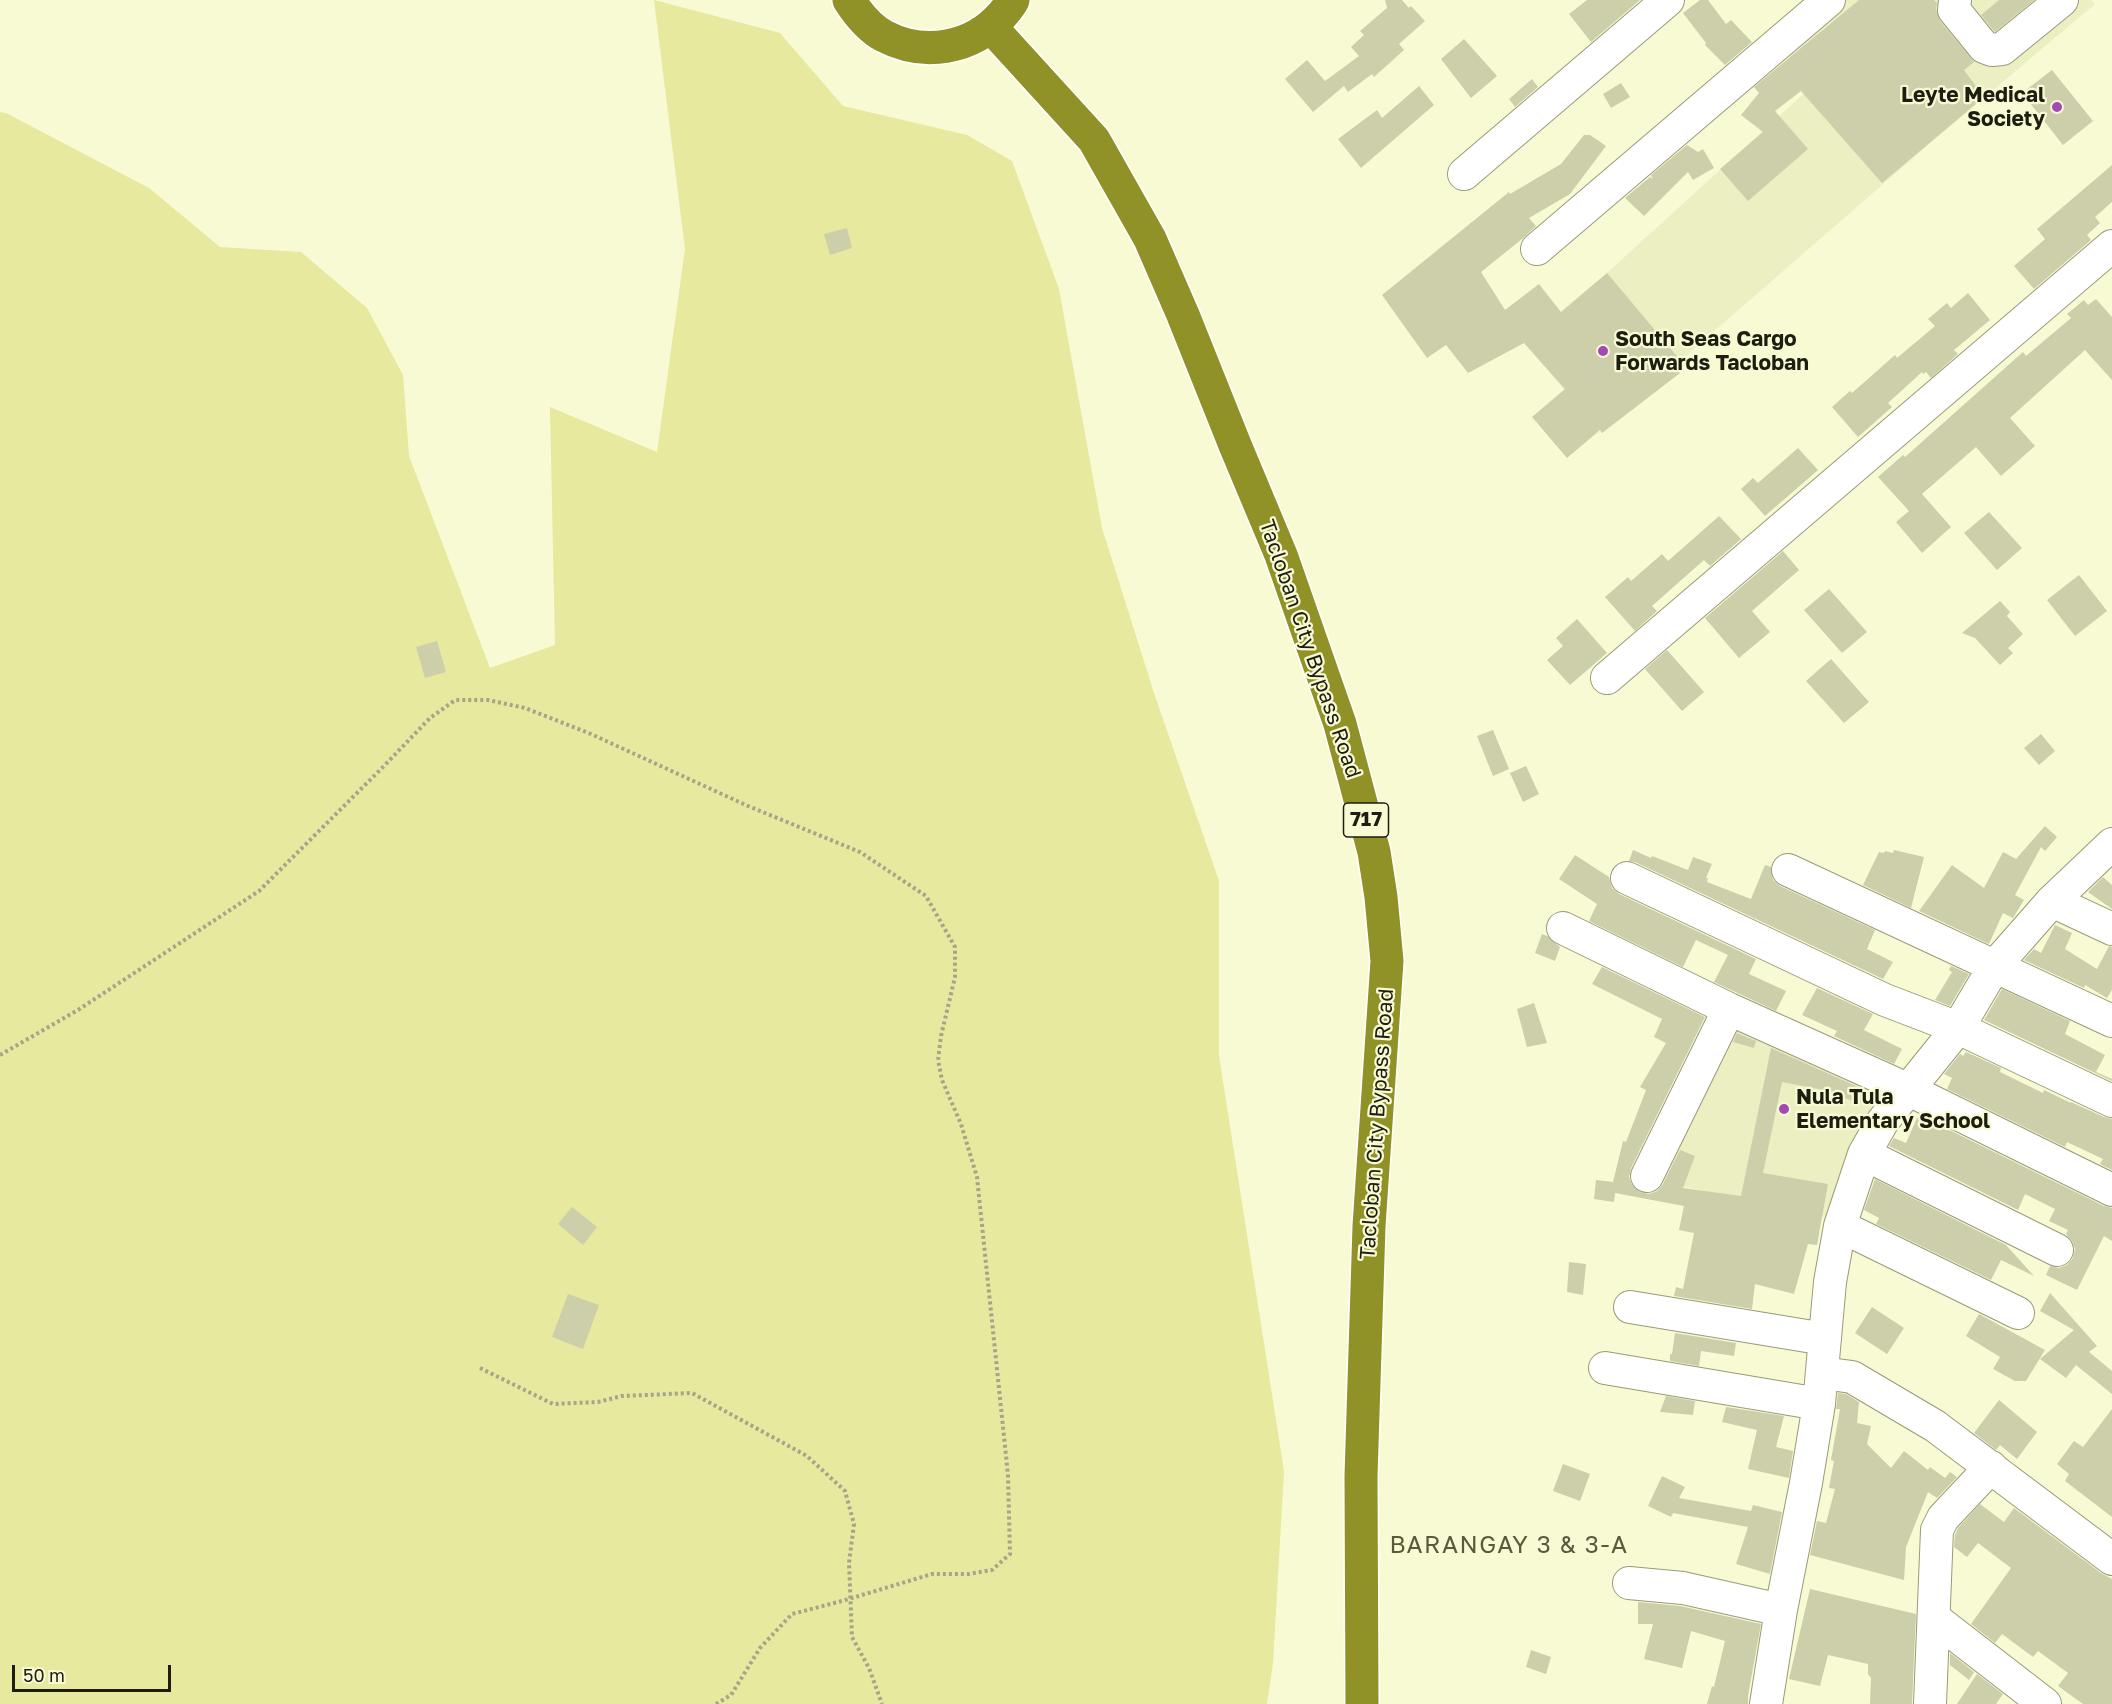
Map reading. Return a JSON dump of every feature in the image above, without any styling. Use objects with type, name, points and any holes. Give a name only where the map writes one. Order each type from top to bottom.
[{"type":"highway","points":[[849,0],[860,17],[882,36],[909,46],[938,49],[966,42],[991,27],[1013,0]]},
{"type":"highway","name":"Tacloban City Bypass Road","points":[[991,27],[1094,140],[1150,238],[1281,555],[1340,724],[1374,852],[1382,897],[1387,961],[1369,1238],[1361,1476],[1362,1704]]},
{"type":"street","points":[[1464,174],[1668,0]]},
{"type":"street","points":[[1537,249],[1829,0]]},
{"type":"street","points":[[1955,0],[1954,10],[1984,47],[1992,50],[2002,49],[2062,0]]},
{"type":"street","points":[[1607,678],[2112,246]]},
{"type":"street","points":[[1766,1704],[1819,1404],[1830,1282],[1840,1226],[1864,1154],[1883,1121],[1907,1089],[1958,1029],[1994,967],[2052,901],[2112,844]]},
{"type":"street","points":[[1788,870],[2112,1021]]},
{"type":"street","points":[[1627,878],[1885,1000],[1958,1029],[2112,1101]]},
{"type":"street","points":[[2052,901],[2112,929]]},
{"type":"street","points":[[1563,928],[1729,1009],[1907,1089],[2112,1190]]},
{"type":"street","points":[[1647,1176],[1729,1009]]},
{"type":"street","points":[[1864,1154],[2057,1250]]},
{"type":"street","points":[[1840,1226],[2018,1313]]},
{"type":"street","points":[[1630,1307],[1826,1339]]},
{"type":"street","points":[[1605,1368],[1819,1404]]},
{"type":"street","points":[[1822,1372],[1852,1377],[1935,1426],[2112,1559]]},
{"type":"street","points":[[1930,1704],[1939,1524],[1991,1467]]},
{"type":"street","points":[[1629,1583],[1683,1588],[1781,1610]]},
{"type":"street","points":[[1935,1619],[2045,1704]]},
{"type":"path","points":[[0,1054],[78,1010],[259,891],[430,718],[455,700],[488,700],[525,708],[591,734],[748,806],[860,852],[926,896],[955,948],[955,977],[941,1036],[938,1060],[942,1080],[961,1124],[977,1177],[1008,1475],[1010,1554],[992,1570],[969,1574],[932,1574],[792,1614],[760,1648],[731,1695],[716,1704]]},
{"type":"path","points":[[480,1368],[553,1404],[598,1402],[622,1396],[692,1393],[807,1456],[845,1491],[854,1524],[849,1563],[852,1637],[869,1668],[882,1704]]},
{"type":"shaded area","points":[[654,0],[780,33],[843,106],[967,135],[1012,161],[1059,289],[1102,528],[1154,693],[1219,881],[1219,1056],[1284,1471],[1273,1663],[1267,1704],[0,1704],[0,112],[6,113],[149,188],[220,247],[301,252],[367,308],[403,375],[409,456],[490,668],[555,645],[550,407],[657,452],[685,249]]},
{"type":"shaded area","points":[[1844,0],[2091,0],[2095,4],[1920,152],[1681,360],[1676,367],[1680,373],[1602,433],[1524,343],[1607,273],[1812,86],[1784,49]]},
{"type":"shaded area","name":"Nula Tula Elementary School","points":[[1730,1012],[1895,1090],[1836,1220],[1654,1180]]},
{"type":"building","points":[[1385,0],[1402,0],[1425,21],[1399,44],[1404,50],[1374,77],[1372,74],[1348,92],[1344,86],[1313,112],[1285,79],[1307,60],[1325,81],[1359,56],[1351,47],[1364,35],[1360,31],[1387,8]]},
{"type":"building","points":[[1587,0],[1640,0],[1591,42],[1569,14]]},
{"type":"building","points":[[1700,0],[1708,0],[1726,24],[1731,20],[1752,42],[1725,65],[1705,45],[1706,43],[1683,13]]},
{"type":"building","points":[[1859,0],[1934,0],[1937,3],[1936,9],[1940,21],[1974,62],[1964,70],[1984,97],[1882,183],[1801,91],[1775,111],[1808,149],[1748,201],[1720,169],[1763,132],[1741,115],[1759,93],[1754,87]]},
{"type":"building","points":[[1999,0],[2034,0],[1995,32],[1981,15]]},
{"type":"building","points":[[1464,39],[1497,76],[1471,98],[1441,59]]},
{"type":"building","name":"Leyte Medical Society","points":[[2052,70],[2093,121],[2063,145],[2022,93]]},
{"type":"building","points":[[1532,79],[1538,87],[1515,107],[1509,99]]},
{"type":"building","points":[[1621,83],[1630,97],[1611,108],[1603,94]]},
{"type":"building","points":[[1419,86],[1434,105],[1361,168],[1338,139],[1377,110],[1382,118]]},
{"type":"building","points":[[1584,135],[1590,135],[1606,146],[1570,194],[1529,218],[1536,226],[1481,272],[1505,310],[1539,284],[1561,312],[1607,273],[1680,360],[1676,367],[1680,373],[1602,433],[1600,430],[1567,458],[1532,417],[1565,389],[1524,343],[1468,373],[1446,345],[1427,358],[1382,295],[1509,192],[1510,194],[1561,164]]},
{"type":"building","points":[[1687,145],[1698,152],[1703,149],[1714,168],[1693,180],[1688,172],[1644,216],[1625,198],[1650,177],[1653,179],[1651,175]]},
{"type":"building","points":[[2112,165],[2112,202],[2095,217],[2100,223],[2087,235],[2091,240],[2034,289],[2014,266],[2045,239],[2037,229]]},
{"type":"building","points":[[847,228],[852,248],[830,255],[824,234]]},
{"type":"building","points":[[1968,293],[1990,320],[1954,350],[1958,354],[1931,378],[1926,372],[1923,374],[1922,372],[1888,403],[1892,407],[1858,437],[1832,407],[1850,391],[1852,393],[1895,355],[1897,358],[1935,326],[1928,319],[1947,303],[1951,308]]},
{"type":"building","points":[[2096,299],[2112,317],[2112,380],[2085,350],[2010,418],[2035,446],[2001,476],[1976,447],[1922,494],[1951,527],[1922,553],[1896,522],[1909,511],[1878,477],[1903,455],[1905,457],[2023,352],[2026,356],[2071,318],[2067,314],[2084,300],[2088,305]]},
{"type":"building","points":[[1798,448],[1818,470],[1765,516],[1741,489],[1753,478],[1758,483]]},
{"type":"building","points":[[1989,512],[2022,548],[1997,570],[1964,533]]},
{"type":"building","points":[[1719,516],[1741,539],[1710,566],[1704,560],[1652,606],[1657,611],[1635,631],[1605,597],[1628,577],[1631,581],[1662,554],[1668,561]]},
{"type":"building","points":[[1783,551],[1799,570],[1752,611],[1770,632],[1739,658],[1705,618]]},
{"type":"building","points":[[2079,575],[2107,611],[2075,636],[2047,600]]},
{"type":"building","points":[[1829,589],[1867,632],[1842,653],[1804,610]]},
{"type":"building","points":[[2000,601],[2010,612],[2007,616],[2023,634],[2008,648],[2013,653],[2000,665],[1975,638],[1962,633]]},
{"type":"building","points":[[1577,619],[1607,653],[1570,685],[1547,660],[1563,646],[1556,638]]},
{"type":"building","points":[[437,641],[446,672],[425,678],[416,647]]},
{"type":"building","points":[[1667,650],[1704,692],[1682,711],[1645,669]]},
{"type":"building","points":[[1831,659],[1869,702],[1844,723],[1806,681]]},
{"type":"building","points":[[1493,730],[1509,769],[1493,776],[1477,736]]},
{"type":"building","points":[[2041,734],[2055,751],[2039,765],[2024,748]]},
{"type":"building","points":[[1526,766],[1539,794],[1523,802],[1510,773]]},
{"type":"building","points":[[2045,826],[2057,837],[2045,851],[2041,847],[2015,895],[2024,900],[2013,918],[2003,913],[1989,944],[1919,911],[1952,865],[1984,888],[2003,852],[2016,859]]},
{"type":"building","points":[[1633,850],[1688,870],[1693,857],[1712,864],[1706,878],[1708,878],[1707,882],[1751,899],[1765,865],[1771,867],[1773,880],[1780,886],[1875,930],[1867,949],[1893,962],[1883,979],[1629,861]]},
{"type":"building","points":[[1894,850],[1924,857],[1911,908],[1863,885],[1879,852],[1893,853]]},
{"type":"building","points":[[1575,855],[1609,877],[1612,888],[1619,894],[1756,959],[1749,974],[1786,991],[1776,1011],[1714,982],[1728,955],[1696,940],[1683,967],[1589,921],[1597,904],[1559,879]]},
{"type":"building","points":[[2103,877],[2112,885],[2112,909],[2088,892]]},
{"type":"building","points":[[2055,925],[2072,933],[2065,949],[2097,969],[2109,946],[2112,947],[2112,990],[2107,998],[2085,985],[2084,988],[2024,960],[2034,949],[2041,953]]},
{"type":"building","points":[[1542,934],[1560,947],[1555,961],[1535,953]]},
{"type":"building","points":[[1951,966],[1969,974],[1950,1006],[1935,1000],[1952,972],[1949,970]]},
{"type":"building","points":[[1602,967],[1705,1017],[1631,1168],[1629,1177],[1632,1185],[1640,1192],[1649,1194],[1657,1191],[1663,1184],[1680,1150],[1695,1156],[1683,1188],[1741,1196],[1771,1048],[1865,1090],[1860,1103],[1838,1096],[1839,1093],[1782,1082],[1763,1173],[1828,1184],[1817,1245],[1808,1244],[1794,1294],[1755,1284],[1752,1309],[1674,1296],[1676,1287],[1683,1289],[1694,1233],[1679,1230],[1684,1206],[1615,1193],[1614,1202],[1594,1199],[1596,1180],[1613,1182],[1623,1141],[1626,1142],[1646,1090],[1640,1087],[1666,1043],[1654,1037],[1662,1019],[1592,984]]},
{"type":"building","points":[[1817,988],[1873,1014],[1864,1030],[1902,1049],[1894,1064],[1834,1036],[1837,1031],[1802,1015]]},
{"type":"building","points":[[2002,989],[2070,1021],[2065,1034],[2105,1055],[2096,1072],[2112,1081],[1984,1020]]},
{"type":"building","points":[[1534,1003],[1547,1043],[1527,1047],[1517,1009]]},
{"type":"building","points":[[1737,1033],[1756,1041],[1754,1048],[1733,1042]]},
{"type":"building","points":[[1966,1052],[2001,1068],[2000,1072],[2043,1093],[2044,1090],[2112,1119],[2112,1170],[2100,1164],[2103,1159],[2067,1142],[2065,1147],[1947,1089],[1952,1078],[1944,1074],[1960,1054],[1963,1056]]},
{"type":"building","points":[[1917,1118],[1930,1123],[1931,1121],[2112,1208],[2112,1241],[2104,1236],[2077,1290],[2046,1275],[2050,1266],[2059,1268],[2067,1265],[2073,1258],[2075,1249],[2066,1234],[2068,1230],[2049,1221],[2055,1209],[2025,1194],[2018,1210],[1889,1146],[1894,1138],[1906,1143]]},
{"type":"building","points":[[1875,1179],[2006,1245],[2034,1276],[2001,1260],[1991,1280],[1876,1224],[1879,1218],[1864,1210]]},
{"type":"building","points":[[572,1207],[597,1227],[583,1245],[558,1224]]},
{"type":"building","points":[[1569,1262],[1586,1264],[1583,1295],[1567,1292]]},
{"type":"building","points":[[2050,1293],[2097,1346],[2089,1352],[2112,1371],[2112,1394],[2076,1365],[2066,1378],[2040,1359],[2074,1330],[2040,1311]]},
{"type":"building","points":[[568,1294],[599,1305],[583,1349],[552,1337]]},
{"type":"building","points":[[1872,1307],[1904,1328],[1887,1354],[1855,1333]]},
{"type":"building","points":[[1979,1314],[2045,1350],[2026,1381],[2015,1381],[1993,1369],[2000,1357],[1966,1336]]},
{"type":"building","points":[[1675,1333],[1736,1343],[1734,1356],[1701,1351],[1699,1366],[1670,1361]]},
{"type":"building","points":[[1838,1393],[1846,1394],[1859,1402],[1857,1423],[1871,1426],[1867,1444],[1891,1468],[1904,1451],[1928,1470],[1930,1467],[1945,1478],[1950,1472],[1957,1477],[1937,1498],[1928,1492],[1906,1547],[1904,1580],[1810,1555],[1817,1521],[1826,1523],[1835,1489],[1829,1488],[1834,1461],[1831,1460],[1840,1409],[1836,1409]]},
{"type":"building","points":[[1666,1396],[1695,1401],[1693,1415],[1660,1412]]},
{"type":"building","points":[[1999,1400],[2037,1432],[2017,1459],[2000,1445],[1996,1450],[1974,1433]]},
{"type":"building","points":[[1726,1407],[1784,1416],[1776,1447],[1793,1451],[1789,1478],[1748,1469],[1757,1430],[1722,1422]]},
{"type":"building","points":[[2112,1409],[2112,1517],[2065,1481],[2069,1474],[2057,1464],[2074,1441],[2083,1447]]},
{"type":"building","points":[[1563,1464],[1590,1474],[1580,1501],[1553,1491]]},
{"type":"building","points":[[1662,1476],[1685,1487],[1679,1498],[1751,1511],[1753,1505],[1782,1512],[1770,1574],[1736,1564],[1748,1527],[1673,1513],[1671,1517],[1648,1506]]},
{"type":"building","points":[[1980,1504],[2004,1522],[2014,1508],[2112,1579],[2112,1704],[2083,1704],[2058,1686],[2068,1673],[2038,1651],[2033,1657],[2002,1634],[1995,1643],[1971,1624],[2011,1568],[1978,1543],[1967,1557],[1954,1547],[1958,1528]]},
{"type":"building","points":[[1810,1589],[1916,1614],[1912,1704],[1870,1704],[1871,1678],[1868,1674],[1868,1664],[1828,1655],[1820,1686],[1789,1679]]},
{"type":"building","points":[[1638,1602],[1680,1606],[1761,1624],[1748,1704],[1707,1704],[1712,1686],[1714,1687],[1725,1641],[1691,1631],[1682,1668],[1644,1659],[1653,1624],[1638,1624]]},
{"type":"building","points":[[1531,1650],[1551,1657],[1546,1674],[1526,1667]]},
{"type":"building","points":[[1950,1653],[1974,1672],[1969,1680],[1950,1665]]},
{"type":"building","points":[[1977,1674],[2003,1694],[1996,1704],[1957,1704]]},
{"type":"place","name":"Leyte Medical Society","points":[[2057,107]]},
{"type":"place","name":"South Seas Cargo Forwards Tacloban","points":[[1603,351]]},
{"type":"place","name":"Nula Tula Elementary School","points":[[1784,1109]]},
{"type":"district","name":"BARANGAY 3 & 3-A","points":[[1509,1545]]}]
